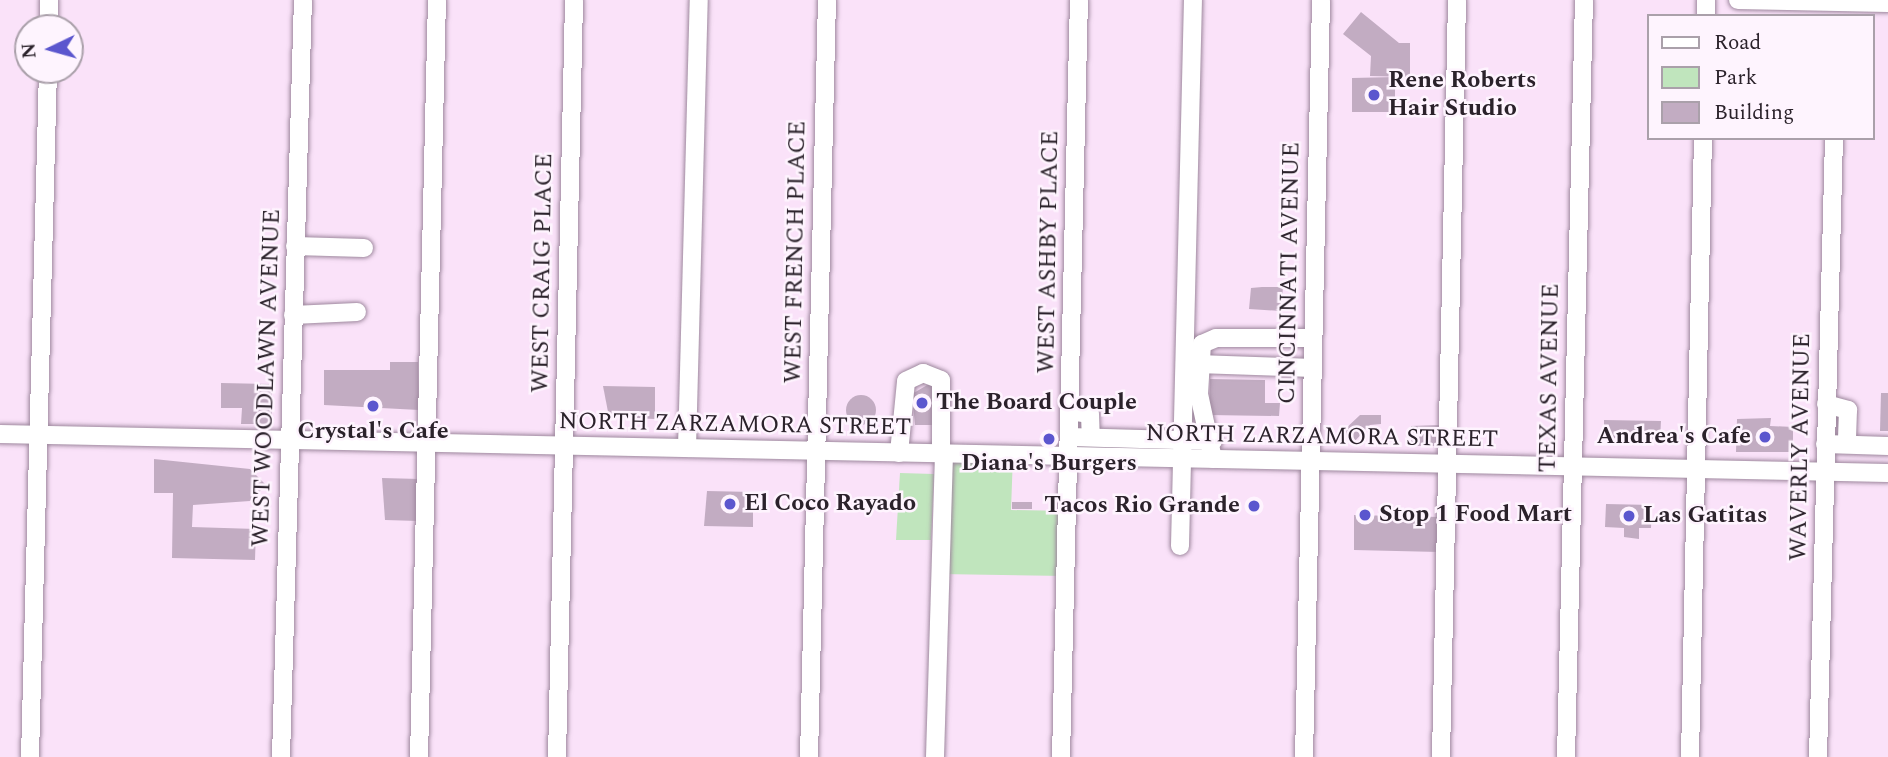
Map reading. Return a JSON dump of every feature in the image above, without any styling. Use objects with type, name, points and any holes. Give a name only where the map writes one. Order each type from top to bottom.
[{"type":"street","name":"WEST WOODLAWN AVENUE","points":[[281,757],[303,0]]},
{"type":"street","points":[[419,757],[438,0]]},
{"type":"street","name":"WEST CRAIG PLACE","points":[[556,757],[575,0]]},
{"type":"street","points":[[687,448],[699,0]]},
{"type":"street","name":"WEST FRENCH PLACE","points":[[809,757],[827,0]]},
{"type":"street","name":"WEST ASHBY PLACE","points":[[1061,757],[1079,0]]},
{"type":"street","points":[[1180,546],[1193,0]]},
{"type":"street","name":"CINCINNATI AVENUE","points":[[1304,757],[1321,0]]},
{"type":"street","points":[[1441,757],[1457,0]]},
{"type":"street","name":"TEXAS AVENUE","points":[[1566,757],[1584,0]]},
{"type":"street","points":[[1738,0],[1837,6],[1888,3]]},
{"type":"street","points":[[30,757],[48,84]]},
{"type":"street","points":[[1690,757],[1703,140]]},
{"type":"street","name":"WAVERLY AVENUE","points":[[1818,757],[1834,140]]},
{"type":"street","points":[[295,246],[364,248]]},
{"type":"street","points":[[293,316],[357,312]]},
{"type":"street","points":[[1213,450],[1200,409],[1199,364],[1202,344],[1216,338],[1313,338]]},
{"type":"street","points":[[1199,364],[1312,368]]},
{"type":"street","points":[[899,453],[906,381],[923,373],[941,380],[942,454],[935,757]]},
{"type":"street","points":[[1826,404],[1848,410],[1847,442]]},
{"type":"street","points":[[1070,411],[1090,414],[1091,437]]},
{"type":"street","name":"NORTH ZARZAMORA STREET","points":[[0,434],[1184,458],[1213,450],[1310,461],[1888,473]]},
{"type":"street","points":[[1069,437],[1184,440],[1213,450]]},
{"type":"street","points":[[1825,444],[1847,442],[1888,446]]},
{"type":"green space","points":[[944,454],[1013,455],[1011,510],[1067,511],[1066,576],[939,574]]},
{"type":"green space","points":[[900,473],[934,474],[931,540],[896,540]]},
{"type":"building","points":[[1361,12],[1399,43],[1410,43],[1410,77],[1370,76],[1371,56],[1343,34]]},
{"type":"building","name":"Rene Roberts Hair Studio","points":[[1395,77],[1395,112],[1352,112],[1352,78]]},
{"type":"building","points":[[1283,287],[1281,311],[1249,309],[1251,288]]},
{"type":"building","points":[[390,362],[418,362],[419,410],[324,405],[324,370],[390,370]]},
{"type":"building","points":[[1210,379],[1265,380],[1265,403],[1280,403],[1279,416],[1209,415]]},
{"type":"building","points":[[221,383],[272,384],[272,424],[241,424],[242,408],[221,408]]},
{"type":"building","name":"The Board Couple","points":[[929,384],[935,385],[932,425],[915,425],[912,394]]},
{"type":"building","points":[[603,386],[655,387],[655,419],[609,417]]},
{"type":"building","points":[[1881,393],[1888,393],[1888,431],[1880,431]]},
{"type":"building","points":[[861,395],[871,400],[876,410],[871,420],[861,425],[851,420],[846,410],[851,400]]},
{"type":"building","points":[[1360,415],[1381,415],[1381,424],[1370,425],[1353,443],[1342,432]]},
{"type":"building","name":"Andrea's Cafe","points":[[1771,418],[1770,426],[1793,427],[1793,452],[1736,452],[1737,419]]},
{"type":"building","points":[[1604,420],[1661,421],[1660,439],[1604,438]]},
{"type":"building","points":[[1439,425],[1440,446],[1411,446],[1411,426]]},
{"type":"building","points":[[154,459],[250,469],[266,485],[250,501],[193,505],[192,527],[256,529],[255,560],[172,558],[173,493],[154,493]]},
{"type":"building","points":[[382,478],[420,479],[418,521],[385,520]]},
{"type":"building","name":"El Coco Rayado","points":[[707,491],[753,492],[753,527],[704,526]]},
{"type":"building","points":[[1012,502],[1032,502],[1032,509],[1012,509]]},
{"type":"building","name":"Las Gatitas","points":[[1606,504],[1652,505],[1651,528],[1639,528],[1639,539],[1624,537],[1624,528],[1605,527]]},
{"type":"building","points":[[1354,515],[1440,517],[1439,552],[1354,550]]},
{"type":"place","name":"Rene Roberts Hair Studio","points":[[1374,95]]},
{"type":"place","name":"The Board Couple","points":[[922,403]]},
{"type":"place","name":"Crystal's Cafe","points":[[373,406]]},
{"type":"place","name":"Andrea's Cafe","points":[[1765,437]]},
{"type":"place","name":"Diana's Burgers","points":[[1049,439]]},
{"type":"place","name":"El Coco Rayado","points":[[730,504]]},
{"type":"place","name":"Tacos Rio Grande","points":[[1254,506]]},
{"type":"place","name":"Stop 1 Food Mart","points":[[1365,515]]},
{"type":"place","name":"Las Gatitas","points":[[1629,516]]}]
